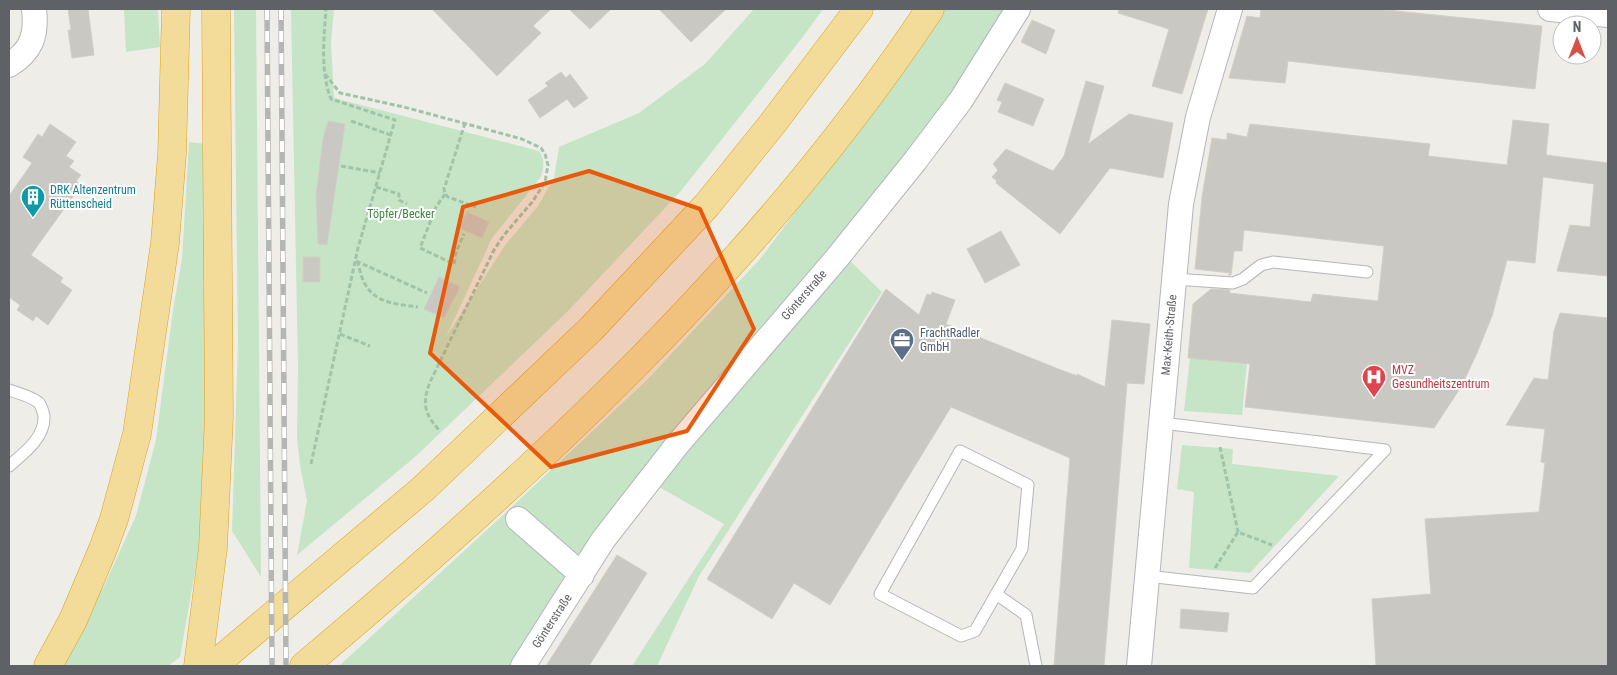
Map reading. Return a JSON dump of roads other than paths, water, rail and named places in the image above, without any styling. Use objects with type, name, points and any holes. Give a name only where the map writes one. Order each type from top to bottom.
[{"type":"highway","points":[[48,666],[73,620],[106,542],[137,434],[165,243],[172,154],[176,9]]},
{"type":"highway","points":[[198,666],[213,548],[219,417],[216,9]]},
{"type":"highway","points":[[213,666],[424,488],[592,328],[707,205],[773,123],[859,9]]},
{"type":"highway","points":[[304,666],[358,621],[555,444],[679,319],[736,258],[817,161],[874,87],[930,9]]},
{"type":"street","points":[[9,65],[18,59],[32,44],[36,22],[34,9]]},
{"type":"street","name":"Gönterstraße","points":[[523,666],[603,540],[677,445],[836,258],[915,161],[961,100],[1018,9]]},
{"type":"street","name":"Max-Keith-Straße","points":[[1139,666],[1180,204],[1198,117],[1230,9]]},
{"type":"street","points":[[1550,9],[1608,15]]},
{"type":"street","points":[[518,519],[582,575]]},
{"type":"lane","points":[[1174,279],[1233,284],[1261,265],[1273,262],[1367,272]]},
{"type":"lane","points":[[9,390],[30,397],[39,403],[44,418],[42,431],[38,438],[9,466]]},
{"type":"lane","points":[[1148,576],[1253,588],[1385,450],[1162,422]]},
{"type":"lane","points":[[960,451],[1028,485],[1022,549],[996,594],[976,631],[961,636],[880,594],[960,451]]},
{"type":"lane","points":[[996,594],[1026,615],[1036,666]]},
{"type":"railway","points":[[267,9],[272,666]]},
{"type":"railway","points":[[281,9],[286,666]]},
{"type":"place","name":"DRK Altenzentrum Rüttenscheid","points":[[33,218]]},
{"type":"place","name":"FrachtRadler GmbH","points":[[902,361]]},
{"type":"place","name":"MVZ Gesundheitszentrum","points":[[1374,398]]},
{"type":"park label","name":"Töpfer/Becker","points":[[401,214]]}]
